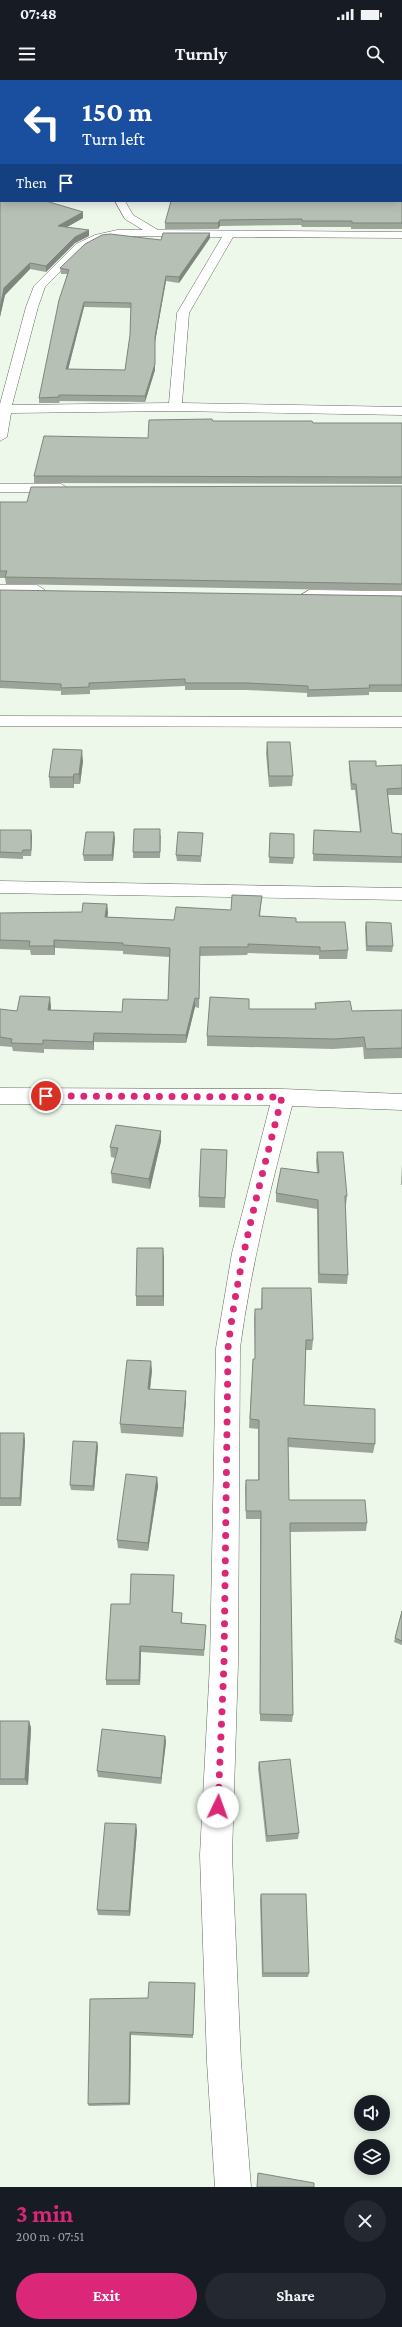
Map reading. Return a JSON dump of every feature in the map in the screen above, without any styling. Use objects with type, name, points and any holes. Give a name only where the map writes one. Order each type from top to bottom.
[{"type":"street","points":[[121,202],[129,217],[154,232]]},
{"type":"street","points":[[0,437],[5,409],[32,307],[40,286],[80,246],[99,237],[117,233],[154,232],[402,235]]},
{"type":"street","points":[[175,407],[183,313],[187,302],[223,248],[229,233]]},
{"type":"street","points":[[5,409],[175,407],[402,411]]},
{"type":"street","points":[[0,488],[78,488]]},
{"type":"street","points":[[0,590],[55,591]]},
{"type":"street","points":[[297,595],[402,596]]},
{"type":"street","points":[[0,721],[190,723],[402,722]]},
{"type":"street","points":[[0,887],[138,891],[402,894]]},
{"type":"street","points":[[0,1096],[282,1097],[402,1102]]},
{"type":"street","points":[[233,2187],[224,2062],[216,1855],[224,1663],[228,1348],[232,1308],[253,1211],[282,1097]]},
{"type":"building","points":[[0,202],[49,202],[83,212],[58,226],[89,230],[75,237],[46,266],[30,263],[4,288],[0,308]]},
{"type":"building","points":[[171,202],[402,202],[402,223],[302,221],[302,219],[220,220],[218,223],[165,223]]},
{"type":"building","points":[[163,233],[210,233],[179,277],[166,276],[155,337],[155,364],[145,396],[59,395],[59,397],[39,398],[59,300],[69,270],[60,268],[85,244],[102,235],[110,234],[161,240]],"holes":[[[84,302],[131,303],[130,335],[125,370],[66,369]]]},
{"type":"building","points":[[212,419],[213,421],[402,423],[402,477],[34,476],[44,436],[148,438],[149,420]]},
{"type":"building","points":[[402,486],[402,584],[5,577],[7,571],[0,571],[0,502],[27,502],[31,487]]},
{"type":"building","points":[[0,590],[402,596],[402,685],[369,685],[370,688],[308,690],[308,686],[247,683],[185,683],[185,679],[89,683],[89,687],[61,688],[61,684],[0,681]]},
{"type":"building","points":[[267,742],[290,742],[293,776],[269,776]]},
{"type":"building","points":[[53,749],[82,750],[79,774],[74,774],[73,777],[49,777]]},
{"type":"building","points":[[349,761],[376,761],[376,766],[402,765],[402,788],[387,789],[392,833],[402,834],[402,857],[313,854],[314,830],[361,832],[356,784],[352,784]]},
{"type":"building","points":[[134,829],[160,829],[160,852],[133,852]]},
{"type":"building","points":[[0,830],[31,830],[31,850],[23,850],[22,853],[0,852]]},
{"type":"building","points":[[86,832],[114,832],[112,855],[83,855]]},
{"type":"building","points":[[178,832],[203,833],[201,856],[176,855]]},
{"type":"building","points":[[270,833],[294,834],[294,858],[269,857]]},
{"type":"building","points":[[232,895],[262,896],[259,916],[296,918],[296,922],[345,922],[348,950],[320,951],[320,947],[248,944],[248,947],[200,947],[199,999],[195,998],[186,1035],[94,1033],[93,1042],[43,1040],[43,1044],[11,1043],[12,1039],[0,1037],[0,1009],[17,1011],[20,996],[50,997],[48,1010],[122,1012],[123,999],[168,1000],[170,948],[123,945],[123,943],[54,940],[54,946],[29,946],[30,941],[0,940],[0,913],[82,912],[83,903],[107,904],[105,917],[174,920],[176,907],[231,910]]},
{"type":"building","points":[[366,922],[391,923],[393,946],[367,946]]},
{"type":"building","points":[[210,997],[249,999],[249,1009],[316,1009],[315,1003],[350,1001],[352,1011],[402,1010],[402,1048],[366,1049],[364,1037],[334,1039],[207,1036]]},
{"type":"building","points":[[116,1125],[161,1131],[149,1179],[111,1173],[118,1148],[110,1147]]},
{"type":"building","points":[[201,1149],[227,1150],[225,1198],[199,1197]]},
{"type":"building","points":[[317,1152],[343,1152],[347,1196],[345,1196],[348,1275],[319,1274],[318,1200],[276,1193],[281,1168],[319,1173]]},
{"type":"building","points":[[137,1248],[163,1248],[163,1296],[136,1296]]},
{"type":"building","points":[[262,1288],[311,1288],[313,1340],[306,1340],[304,1405],[375,1409],[375,1444],[288,1438],[289,1500],[365,1500],[367,1523],[290,1523],[293,1715],[260,1714],[261,1511],[246,1511],[246,1480],[259,1480],[259,1420],[250,1419],[253,1359],[255,1359],[255,1309],[262,1309]]},
{"type":"building","points":[[127,1360],[151,1361],[148,1389],[186,1391],[183,1428],[120,1424]]},
{"type":"building","points":[[0,1433],[24,1433],[20,1498],[0,1498]]},
{"type":"building","points":[[73,1441],[97,1442],[93,1486],[70,1485]]},
{"type":"building","points":[[126,1474],[157,1477],[148,1543],[117,1540]]},
{"type":"building","points":[[131,1574],[174,1575],[172,1612],[182,1613],[181,1623],[206,1625],[204,1650],[140,1646],[139,1680],[106,1680],[111,1604],[130,1604]]},
{"type":"building","points":[[402,1611],[402,1641],[395,1638]]},
{"type":"building","points":[[0,1721],[29,1721],[25,1779],[0,1779]]},
{"type":"building","points":[[102,1729],[165,1736],[161,1778],[97,1771]]},
{"type":"building","points":[[290,1759],[299,1833],[267,1836],[259,1762]]},
{"type":"building","points":[[105,1823],[136,1824],[129,1911],[97,1910]]},
{"type":"building","points":[[261,1894],[306,1894],[309,1973],[263,1973]]},
{"type":"building","points":[[149,1982],[195,1983],[193,2035],[130,2032],[129,2103],[88,2104],[90,1999],[148,1998]]},
{"type":"building","points":[[258,2173],[314,2183],[314,2187],[257,2187]]},
{"type":"route","points":[[46,1096],[282,1097],[253,1211],[232,1308],[228,1348],[224,1663],[218,1807]]}]
